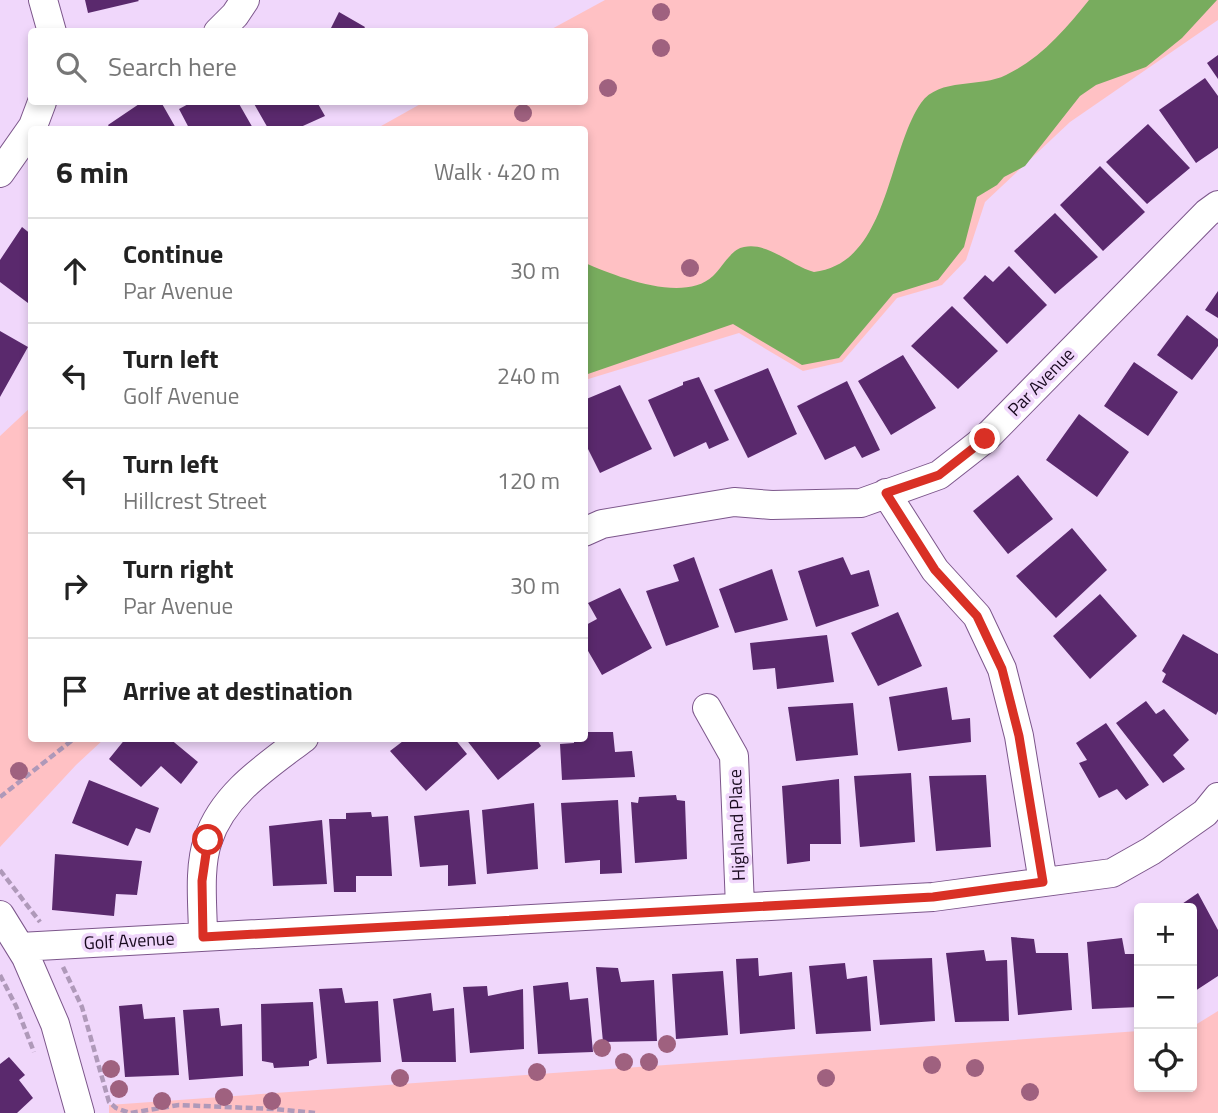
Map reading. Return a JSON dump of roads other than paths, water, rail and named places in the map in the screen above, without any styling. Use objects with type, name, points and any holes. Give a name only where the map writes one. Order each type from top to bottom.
[{"type":"street","points":[[43,0],[51,28]]},
{"type":"street","points":[[223,28],[245,0]]},
{"type":"street","points":[[33,126],[41,105]]},
{"type":"street","points":[[0,173],[28,133]]},
{"type":"street","name":"Par Avenue","points":[[588,530],[602,524],[734,502],[772,506],[861,503],[939,475],[985,439],[1207,213],[1218,205]]},
{"type":"street","points":[[886,493],[935,570],[977,616],[1002,669],[1019,736],[1043,882]]},
{"type":"street","name":"Highland Place","points":[[707,708],[734,756],[740,907]]},
{"type":"street","points":[[203,937],[202,881],[208,840],[220,817],[245,783],[299,742]]},
{"type":"street","name":"Golf Avenue","points":[[20,947],[933,897],[1112,873],[1205,813],[1218,797]]},
{"type":"street","points":[[0,915],[20,947],[55,1024],[80,1113]]}]
